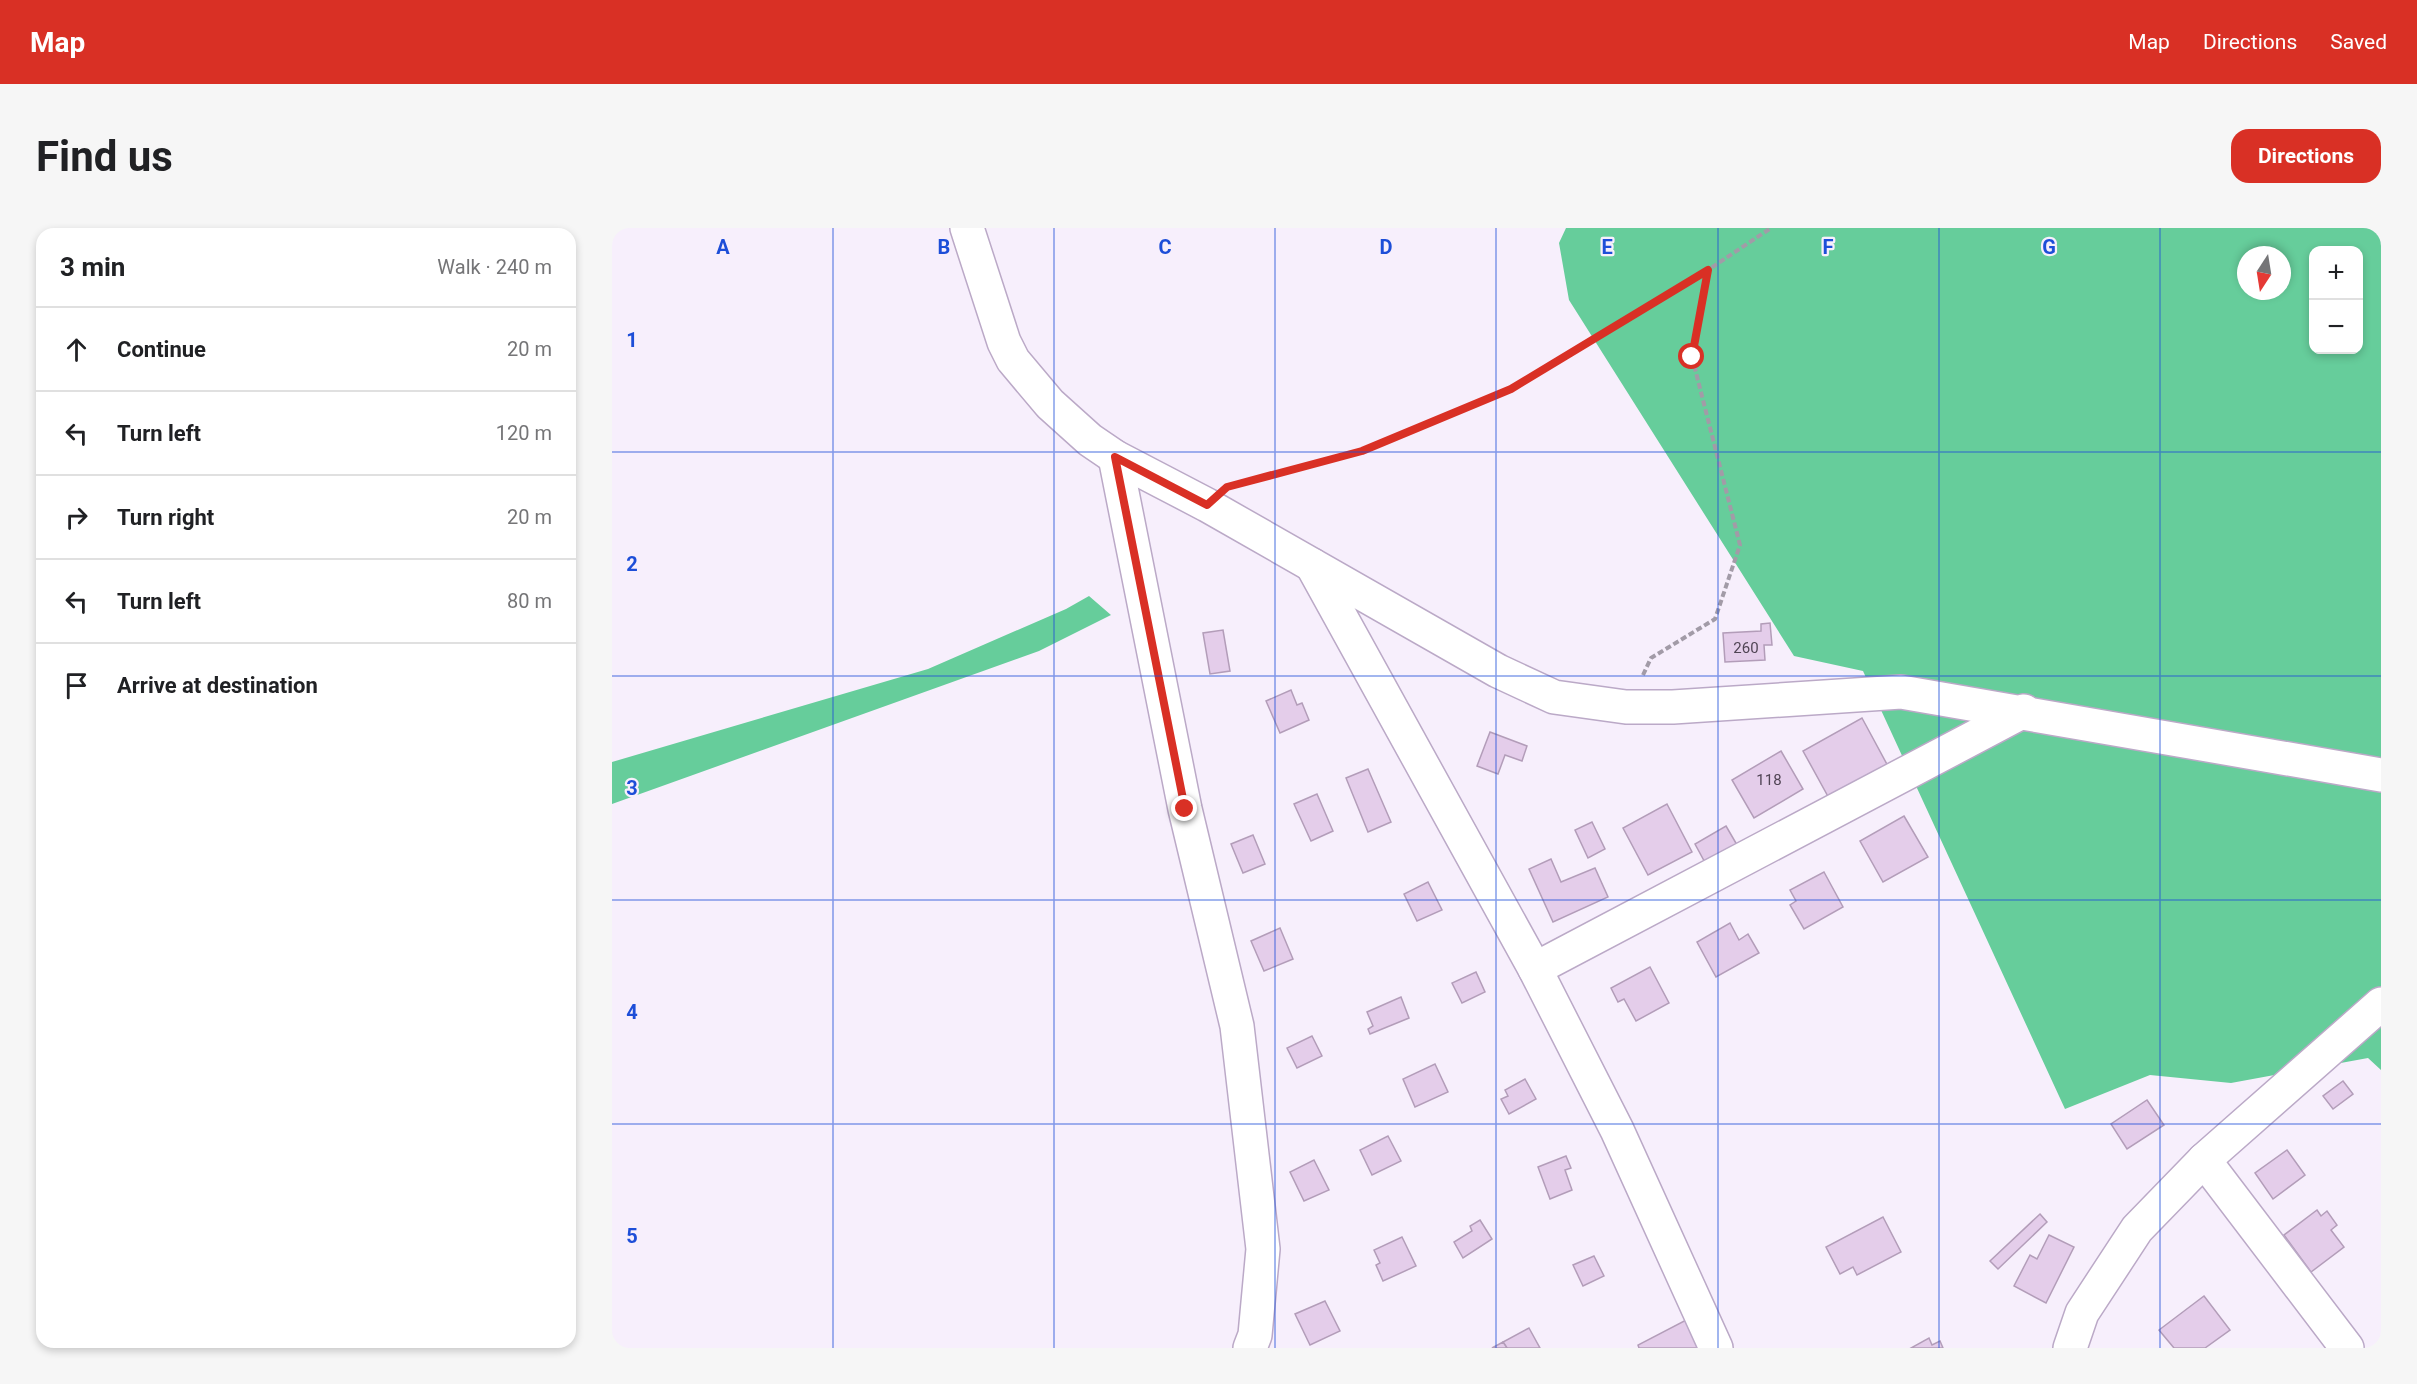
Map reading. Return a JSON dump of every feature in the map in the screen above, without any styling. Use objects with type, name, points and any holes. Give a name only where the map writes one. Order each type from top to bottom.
[{"type":"street","points":[[968,228],[1004,342],[1013,360],[1050,404],[1090,440],[1115,457],[1207,505],[1497,671],[1554,697],[1626,707],[1673,707],[1901,692],[2024,711],[2381,775]]},
{"type":"street","points":[[1115,457],[1185,809],[1237,1026],[1263,1249],[1256,1344]]},
{"type":"street","points":[[1312,565],[1535,969],[1617,1130],[1716,1348]]},
{"type":"street","points":[[1535,969],[2024,711]]},
{"type":"street","points":[[2070,1348],[2082,1313],[2137,1229],[2204,1160],[2381,1004]]},
{"type":"street","points":[[2204,1160],[2347,1348]]},
{"type":"path","points":[[1207,505],[1227,487],[1362,451],[1511,389],[1708,270],[1771,228]]},
{"type":"path","points":[[1626,707],[1651,658],[1715,619],[1740,545],[1692,357],[1708,270]]},
{"type":"green space","points":[[1566,228],[2381,228],[2381,1070],[2368,1058],[2231,1083],[2150,1075],[2065,1109],[1863,671],[1794,656],[1569,300],[1559,243]]},
{"type":"green space","points":[[1089,596],[1111,615],[1039,651],[612,804],[612,762],[928,669],[1066,609]]},
{"type":"building","points":[[1770,623],[1772,645],[1764,645],[1765,660],[1725,662],[1723,633],[1761,631],[1761,624]]},
{"type":"building","points":[[1223,630],[1230,671],[1210,674],[1203,633]]},
{"type":"building","points":[[1291,690],[1297,705],[1302,703],[1309,720],[1280,733],[1266,701]]},
{"type":"building","points":[[1862,718],[1889,768],[1830,800],[1803,751]]},
{"type":"building","points":[[1490,732],[1527,746],[1522,761],[1505,755],[1498,774],[1477,766]]},
{"type":"building","points":[[1781,751],[1803,789],[1754,818],[1732,780]]},
{"type":"building","points":[[1368,769],[1391,822],[1368,832],[1346,778]]},
{"type":"building","points":[[1317,794],[1333,831],[1311,841],[1294,804]]},
{"type":"building","points":[[1667,804],[1692,852],[1648,875],[1623,828]]},
{"type":"building","points":[[1904,816],[1928,857],[1883,882],[1860,841]]},
{"type":"building","points":[[1592,822],[1605,849],[1588,858],[1575,830]]},
{"type":"building","points":[[1726,826],[1740,850],[1708,868],[1695,844]]},
{"type":"building","points":[[1253,835],[1265,864],[1243,873],[1231,844]]},
{"type":"building","points":[[1551,859],[1561,882],[1595,868],[1608,897],[1553,922],[1529,869]]},
{"type":"building","points":[[1824,872],[1843,907],[1804,929],[1790,905],[1796,901],[1790,890]]},
{"type":"building","points":[[1428,882],[1442,910],[1417,921],[1404,894]]},
{"type":"building","points":[[1730,923],[1739,940],[1748,934],[1759,953],[1716,977],[1697,942]]},
{"type":"building","points":[[1280,928],[1293,959],[1264,971],[1251,941]]},
{"type":"building","points":[[1650,967],[1669,1003],[1636,1021],[1624,999],[1618,1002],[1611,988]]},
{"type":"building","points":[[1476,972],[1485,992],[1462,1003],[1452,983]]},
{"type":"building","points":[[1401,997],[1409,1018],[1370,1034],[1368,1029],[1373,1026],[1367,1012]]},
{"type":"building","points":[[1312,1036],[1322,1056],[1297,1068],[1287,1048]]},
{"type":"building","points":[[1435,1064],[1448,1092],[1415,1107],[1403,1079]]},
{"type":"building","points":[[1525,1079],[1536,1099],[1509,1114],[1501,1099],[1508,1096],[1505,1090]]},
{"type":"building","points":[[2343,1081],[2353,1094],[2333,1109],[2323,1096]]},
{"type":"building","points":[[2147,1100],[2164,1125],[2127,1149],[2111,1124]]},
{"type":"building","points":[[1388,1136],[1401,1161],[1372,1175],[1360,1150]]},
{"type":"building","points":[[2287,1150],[2305,1175],[2273,1199],[2255,1173]]},
{"type":"building","points":[[1566,1156],[1571,1168],[1565,1170],[1572,1190],[1550,1199],[1538,1167]]},
{"type":"building","points":[[1314,1160],[1329,1190],[1304,1201],[1290,1172]]},
{"type":"building","points":[[2317,1210],[2321,1216],[2327,1211],[2337,1225],[2331,1230],[2344,1247],[2311,1272],[2284,1235]]},
{"type":"building","points":[[2040,1214],[2047,1222],[1998,1269],[1990,1261]]},
{"type":"building","points":[[1883,1217],[1901,1252],[1857,1275],[1853,1267],[1840,1274],[1826,1247]]},
{"type":"building","points":[[1480,1220],[1492,1239],[1463,1258],[1454,1242],[1472,1231],[1470,1226]]},
{"type":"building","points":[[2049,1235],[2074,1247],[2046,1303],[2014,1286],[2030,1255],[2037,1259]]},
{"type":"building","points":[[1402,1237],[1416,1266],[1383,1281],[1376,1265],[1380,1263],[1374,1250]]},
{"type":"building","points":[[1594,1256],[1604,1276],[1583,1286],[1573,1265]]},
{"type":"building","points":[[2204,1296],[2230,1330],[2205,1348],[2174,1348],[2159,1330]]},
{"type":"building","points":[[1325,1301],[1340,1331],[1310,1345],[1295,1314]]},
{"type":"building","points":[[1690,1318],[1706,1348],[1639,1348],[1638,1345]]},
{"type":"building","points":[[1529,1328],[1540,1348],[1507,1348],[1503,1342]]},
{"type":"building","points":[[1929,1338],[1932,1345],[1940,1341],[1943,1348],[1911,1348]]},
{"type":"building","points":[[1503,1342],[1507,1348],[1492,1348]]},
{"type":"route","points":[[1185,809],[1115,457],[1207,505],[1227,487],[1362,451],[1511,389],[1708,270],[1692,357]]}]
